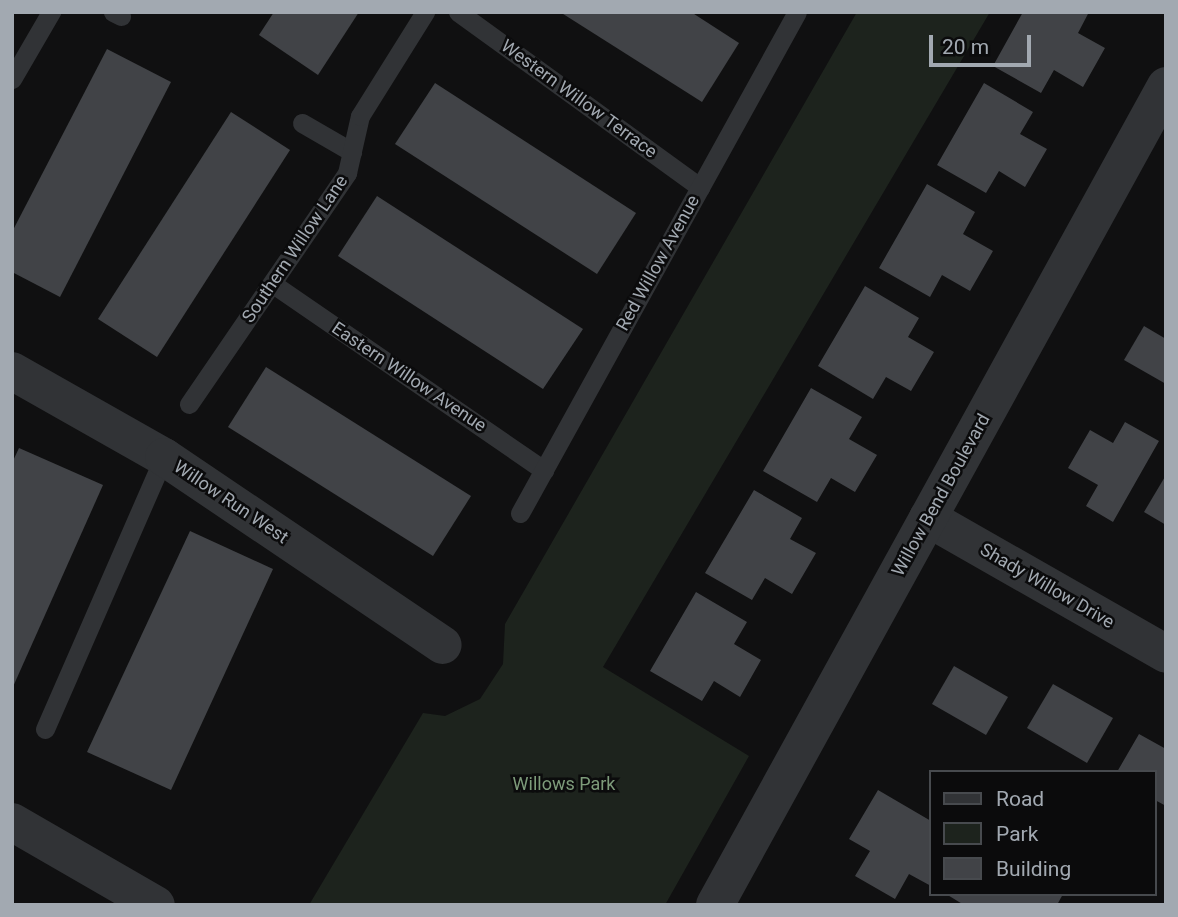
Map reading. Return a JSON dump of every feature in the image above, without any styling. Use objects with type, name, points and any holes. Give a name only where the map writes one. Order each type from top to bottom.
[{"type":"street","name":"Willow Bend Boulevard","points":[[721,902],[928,518],[1166,86]]},
{"type":"street","name":"Willow Run West","points":[[12,371],[164,457],[443,645]]},
{"type":"street","name":"Shady Willow Drive","points":[[928,518],[1166,654]]},
{"type":"street","points":[[12,822],[113,894],[156,905]]},
{"type":"lane","points":[[12,79],[51,12]]},
{"type":"lane","name":"Southern Willow Lane","points":[[190,404],[347,173],[360,116],[425,12]]},
{"type":"lane","name":"Western Willow Terrace","points":[[458,12],[700,187]]},
{"type":"lane","name":"Red Willow Avenue","points":[[520,513],[797,12]]},
{"type":"lane","points":[[302,122],[352,152]]},
{"type":"lane","name":"Eastern Willow Avenue","points":[[273,284],[544,470]]},
{"type":"lane","points":[[45,729],[164,457]]},
{"type":"green space","name":"Willows Park","points":[[857,12],[990,12],[603,667],[749,756],[665,905],[309,905],[423,713],[445,716],[480,699],[503,664],[505,624]]},
{"type":"building","points":[[274,12],[359,12],[318,75],[259,35]]},
{"type":"building","points":[[560,12],[691,12],[739,43],[702,102]]},
{"type":"building","points":[[1023,12],[1089,12],[1078,33],[1105,48],[1083,87],[1054,70],[1041,93],[993,66]]},
{"type":"building","points":[[107,49],[171,82],[60,297],[12,272],[12,232]]},
{"type":"building","points":[[435,83],[636,213],[597,274],[395,144]]},
{"type":"building","points":[[984,83],[1033,112],[1020,134],[1047,149],[1025,187],[999,171],[986,193],[937,165]]},
{"type":"building","points":[[231,112],[290,150],[157,357],[98,319]]},
{"type":"building","points":[[927,184],[975,212],[963,234],[993,251],[970,291],[942,275],[930,297],[879,268]]},
{"type":"building","points":[[377,196],[583,329],[543,389],[338,256]]},
{"type":"building","points":[[865,286],[919,318],[908,337],[934,352],[911,391],[886,377],[873,399],[818,366]]},
{"type":"building","points":[[1144,326],[1166,339],[1166,384],[1124,360]]},
{"type":"building","points":[[266,367],[471,496],[433,556],[228,427]]},
{"type":"building","points":[[811,388],[862,417],[849,439],[877,455],[855,492],[831,478],[817,502],[763,471]]},
{"type":"building","points":[[1125,422],[1159,441],[1113,522],[1086,506],[1098,485],[1068,468],[1090,430],[1113,443]]},
{"type":"building","points":[[19,448],[103,485],[12,689],[12,463]]},
{"type":"building","points":[[1166,475],[1166,525],[1144,512]]},
{"type":"building","points":[[754,490],[802,518],[790,539],[816,553],[792,594],[765,578],[752,600],[705,573]]},
{"type":"building","points":[[190,531],[273,569],[171,790],[87,752]]},
{"type":"building","points":[[696,592],[747,622],[734,644],[761,660],[740,697],[714,681],[702,701],[650,671]]},
{"type":"building","points":[[954,666],[1008,697],[986,735],[932,704]]},
{"type":"building","points":[[1053,684],[1113,718],[1087,763],[1027,728]]},
{"type":"building","points":[[1139,734],[1166,749],[1166,806],[1157,801],[1157,770],[1118,770]]},
{"type":"building","points":[[878,790],[930,820],[930,885],[909,874],[895,899],[855,876],[870,851],[849,839]]},
{"type":"building","points":[[949,896],[1062,896],[1057,905],[964,905]]}]
